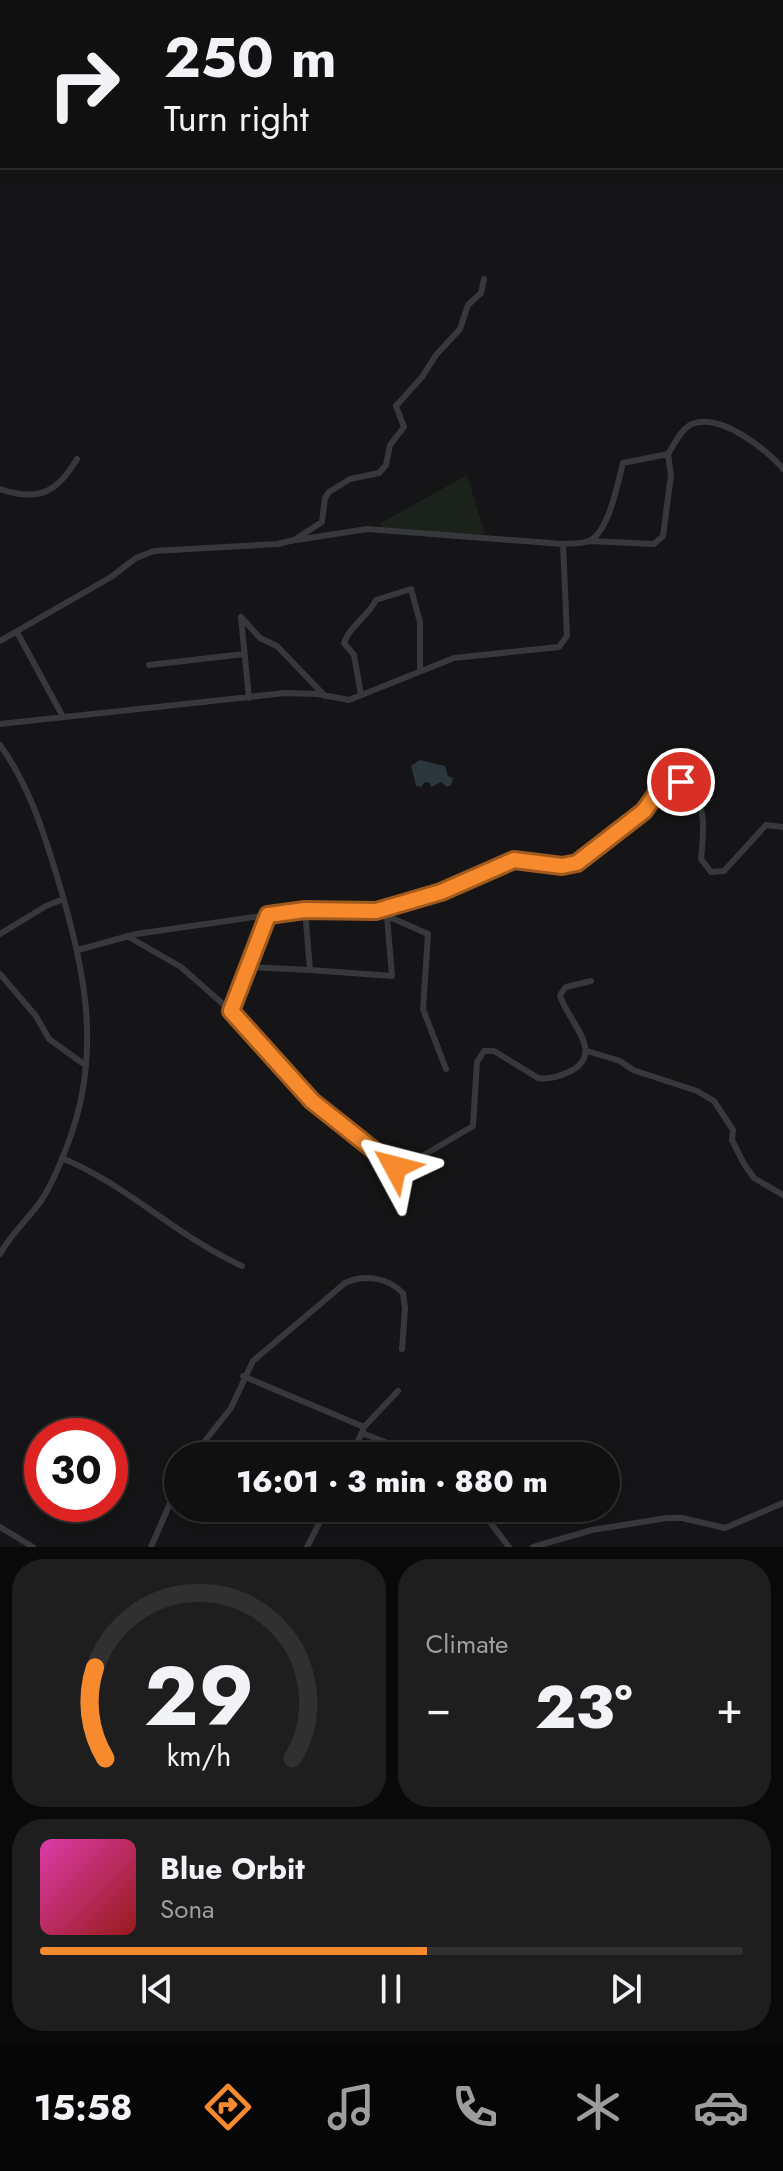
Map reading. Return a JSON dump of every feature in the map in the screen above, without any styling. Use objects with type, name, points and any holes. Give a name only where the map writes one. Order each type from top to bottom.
[{"type":"street","points":[[294,540],[322,522],[325,498],[329,492],[350,479],[379,473],[386,465],[390,445],[404,427],[396,406],[460,329],[468,305],[481,293],[484,279]]},
{"type":"street","points":[[0,641],[111,577],[136,558],[154,551],[195,551],[367,529],[563,544],[589,541],[654,544],[663,536],[671,475],[668,454],[683,431],[693,424],[720,425],[769,451],[783,469]]},
{"type":"street","points":[[589,541],[598,534],[609,514],[623,463],[668,454]]},
{"type":"street","points":[[0,489],[17,495],[46,493],[57,485],[77,459]]},
{"type":"street","points":[[0,724],[285,693],[349,700],[420,669],[463,656],[563,645],[567,636],[563,544]]},
{"type":"street","points":[[361,695],[354,655],[344,643],[351,626],[368,616],[376,600],[411,589],[420,622],[420,669]]},
{"type":"street","points":[[249,698],[241,617],[260,638],[277,646],[325,696]]},
{"type":"street","points":[[17,632],[62,715]]},
{"type":"street","points":[[149,665],[244,654]]},
{"type":"street","points":[[0,745],[36,808],[85,982],[85,1065],[76,1117],[62,1158],[39,1204],[0,1254]]},
{"type":"street","points":[[78,950],[127,936],[305,910],[376,911],[441,892],[514,860],[562,866],[577,863],[644,811],[663,784],[681,782],[690,788],[702,809],[701,859],[711,872],[724,871],[766,825],[783,827]]},
{"type":"street","points":[[0,934],[46,906],[64,899]]},
{"type":"street","points":[[305,910],[310,970]]},
{"type":"street","points":[[376,911],[428,934],[423,1009],[446,1069]]},
{"type":"street","points":[[231,1011],[268,915]]},
{"type":"street","points":[[248,967],[392,976],[387,917]]},
{"type":"street","points":[[127,936],[181,967],[231,1011],[312,1101],[407,1177]]},
{"type":"street","points":[[0,974],[36,1016],[49,1039],[85,1065]]},
{"type":"street","points":[[395,1167],[419,1158],[473,1126],[477,1062],[484,1051],[494,1051],[538,1078],[547,1080],[573,1070],[587,1051],[587,1044],[563,1008],[560,995],[566,987],[591,981]]},
{"type":"street","points":[[587,1051],[620,1061],[633,1070],[673,1086],[697,1091],[714,1101],[733,1130],[732,1140],[754,1178],[783,1195]]},
{"type":"street","points":[[62,1158],[91,1171],[210,1251],[242,1266]]},
{"type":"street","points":[[204,1442],[231,1408],[243,1376],[259,1355],[340,1287],[355,1279],[380,1280],[403,1293],[402,1349]]},
{"type":"street","points":[[243,1376],[390,1442]]},
{"type":"street","points":[[357,1442],[363,1430],[398,1391]]},
{"type":"street","points":[[533,1547],[592,1530],[667,1518],[682,1518],[725,1528],[783,1503]]},
{"type":"street","points":[[151,1547],[164,1517]]},
{"type":"street","points":[[307,1547],[320,1522]]},
{"type":"street","points":[[490,1522],[509,1547]]},
{"type":"street","points":[[0,1527],[33,1547]]},
{"type":"shaded area","points":[[467,475],[485,534],[469,536],[384,528],[379,524]]},
{"type":"shaded area","points":[[420,760],[445,766],[448,776],[453,778],[451,785],[447,787],[441,782],[431,787],[430,783],[425,782],[421,787],[416,786],[411,766]]},
{"type":"route","points":[[395,1167],[312,1101],[231,1011],[268,915],[305,910],[376,911],[441,892],[514,860],[562,866],[577,863],[644,811],[663,784],[681,782]]}]
